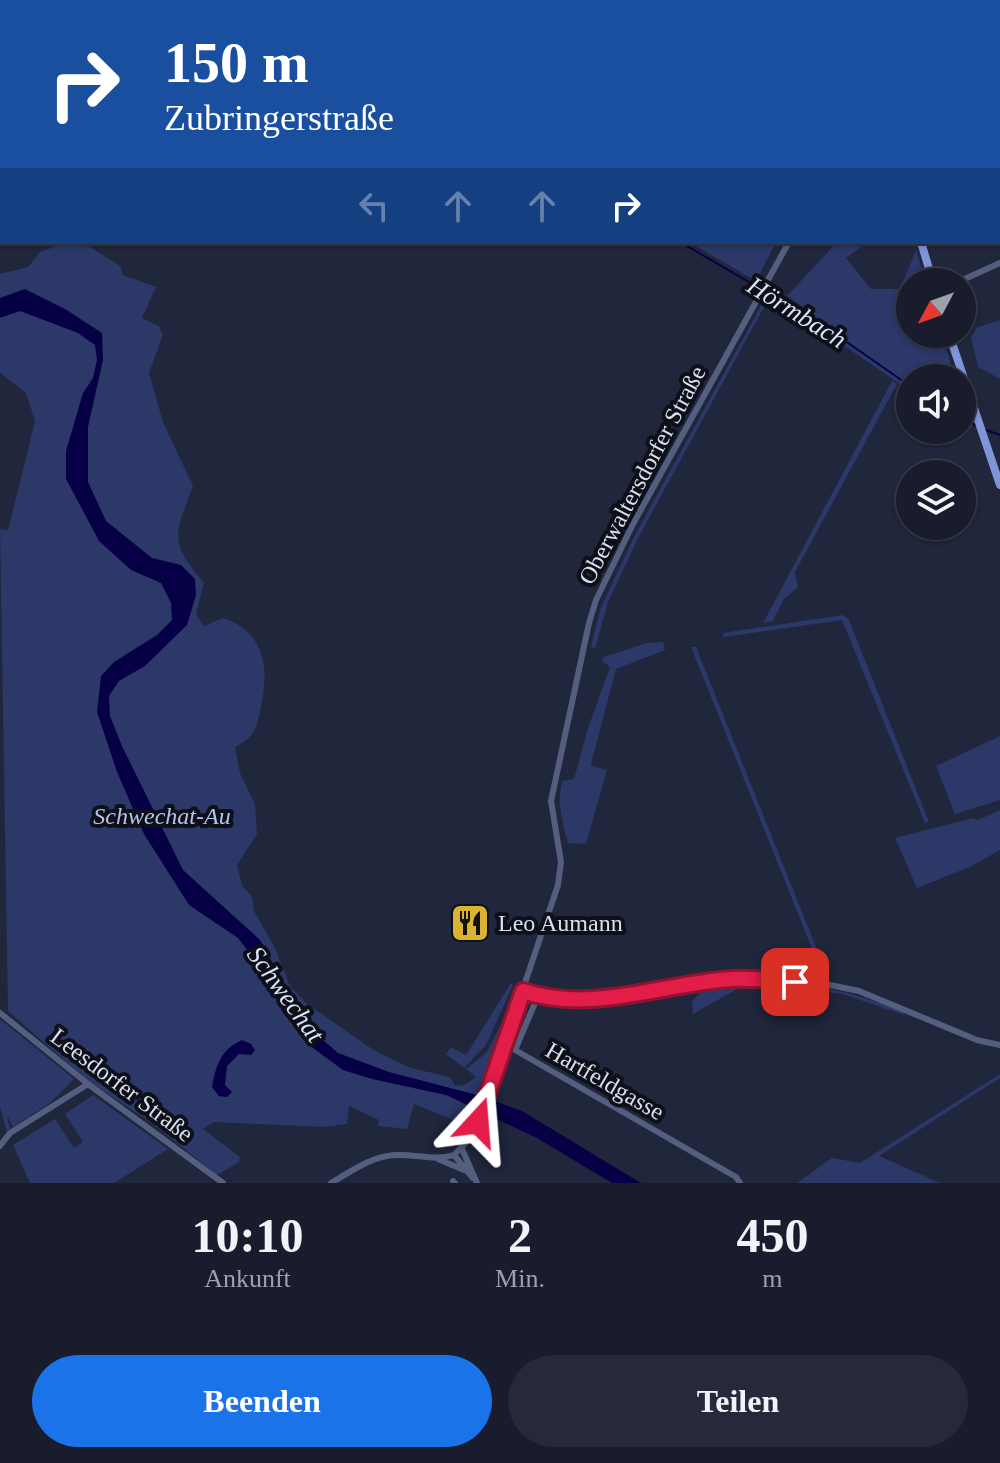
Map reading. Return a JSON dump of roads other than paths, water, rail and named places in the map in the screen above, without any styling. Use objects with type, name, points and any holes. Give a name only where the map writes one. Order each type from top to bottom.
[{"type":"main road","points":[[922,244],[929,268]]},
{"type":"main road","points":[[954,348],[1000,485]]},
{"type":"street","name":"Oberwaltersdorfer Straße","points":[[462,1149],[478,1122],[558,885],[561,862],[551,801],[596,600],[633,524],[788,244]]},
{"type":"street","points":[[976,274],[1000,263]]},
{"type":"street","points":[[523,991],[538,996],[593,998],[733,979],[825,984],[859,991],[977,1040],[1000,1045]]},
{"type":"street","name":"Hartfeldgasse","points":[[538,996],[515,1050],[736,1177],[740,1183]]},
{"type":"street","name":"Leesdorfer Straße","points":[[0,1013],[88,1084],[223,1183]]},
{"type":"street","points":[[0,1146],[10,1133],[88,1084]]},
{"type":"street","points":[[331,1183],[379,1157],[399,1154],[434,1158],[454,1155],[462,1149],[476,1182]]},
{"type":"street","points":[[454,1155],[476,1182]]},
{"type":"street","points":[[434,1158],[465,1171]]},
{"type":"water","name":"Schwechat","points":[[25,289],[65,309],[102,333],[103,360],[88,427],[88,482],[106,521],[152,558],[181,565],[195,579],[196,595],[187,625],[145,666],[119,681],[109,696],[110,716],[122,746],[183,870],[260,940],[291,998],[316,1034],[338,1053],[389,1072],[481,1096],[522,1111],[641,1183],[612,1183],[537,1138],[446,1095],[343,1070],[313,1048],[283,1013],[262,969],[238,938],[189,905],[144,834],[117,772],[97,712],[101,676],[114,662],[157,635],[172,620],[171,603],[161,583],[131,570],[99,541],[66,479],[66,451],[83,393],[93,378],[97,360],[95,345],[78,333],[20,311],[0,318],[0,298]]},
{"type":"water","points":[[242,1040],[255,1050],[251,1055],[239,1054],[227,1066],[225,1085],[232,1092],[227,1097],[219,1096],[212,1087],[217,1066],[224,1054]]},
{"type":"waterway","name":"Hörmbach","points":[[683,244],[818,322],[896,376]]},
{"type":"waterway","name":"Hörmbach","points":[[986,430],[1000,435]]},
{"type":"place","name":"Leo Aumann","points":[[470,923]]},
{"type":"park label","name":"Schwechat-Au","points":[[162,816]]}]
